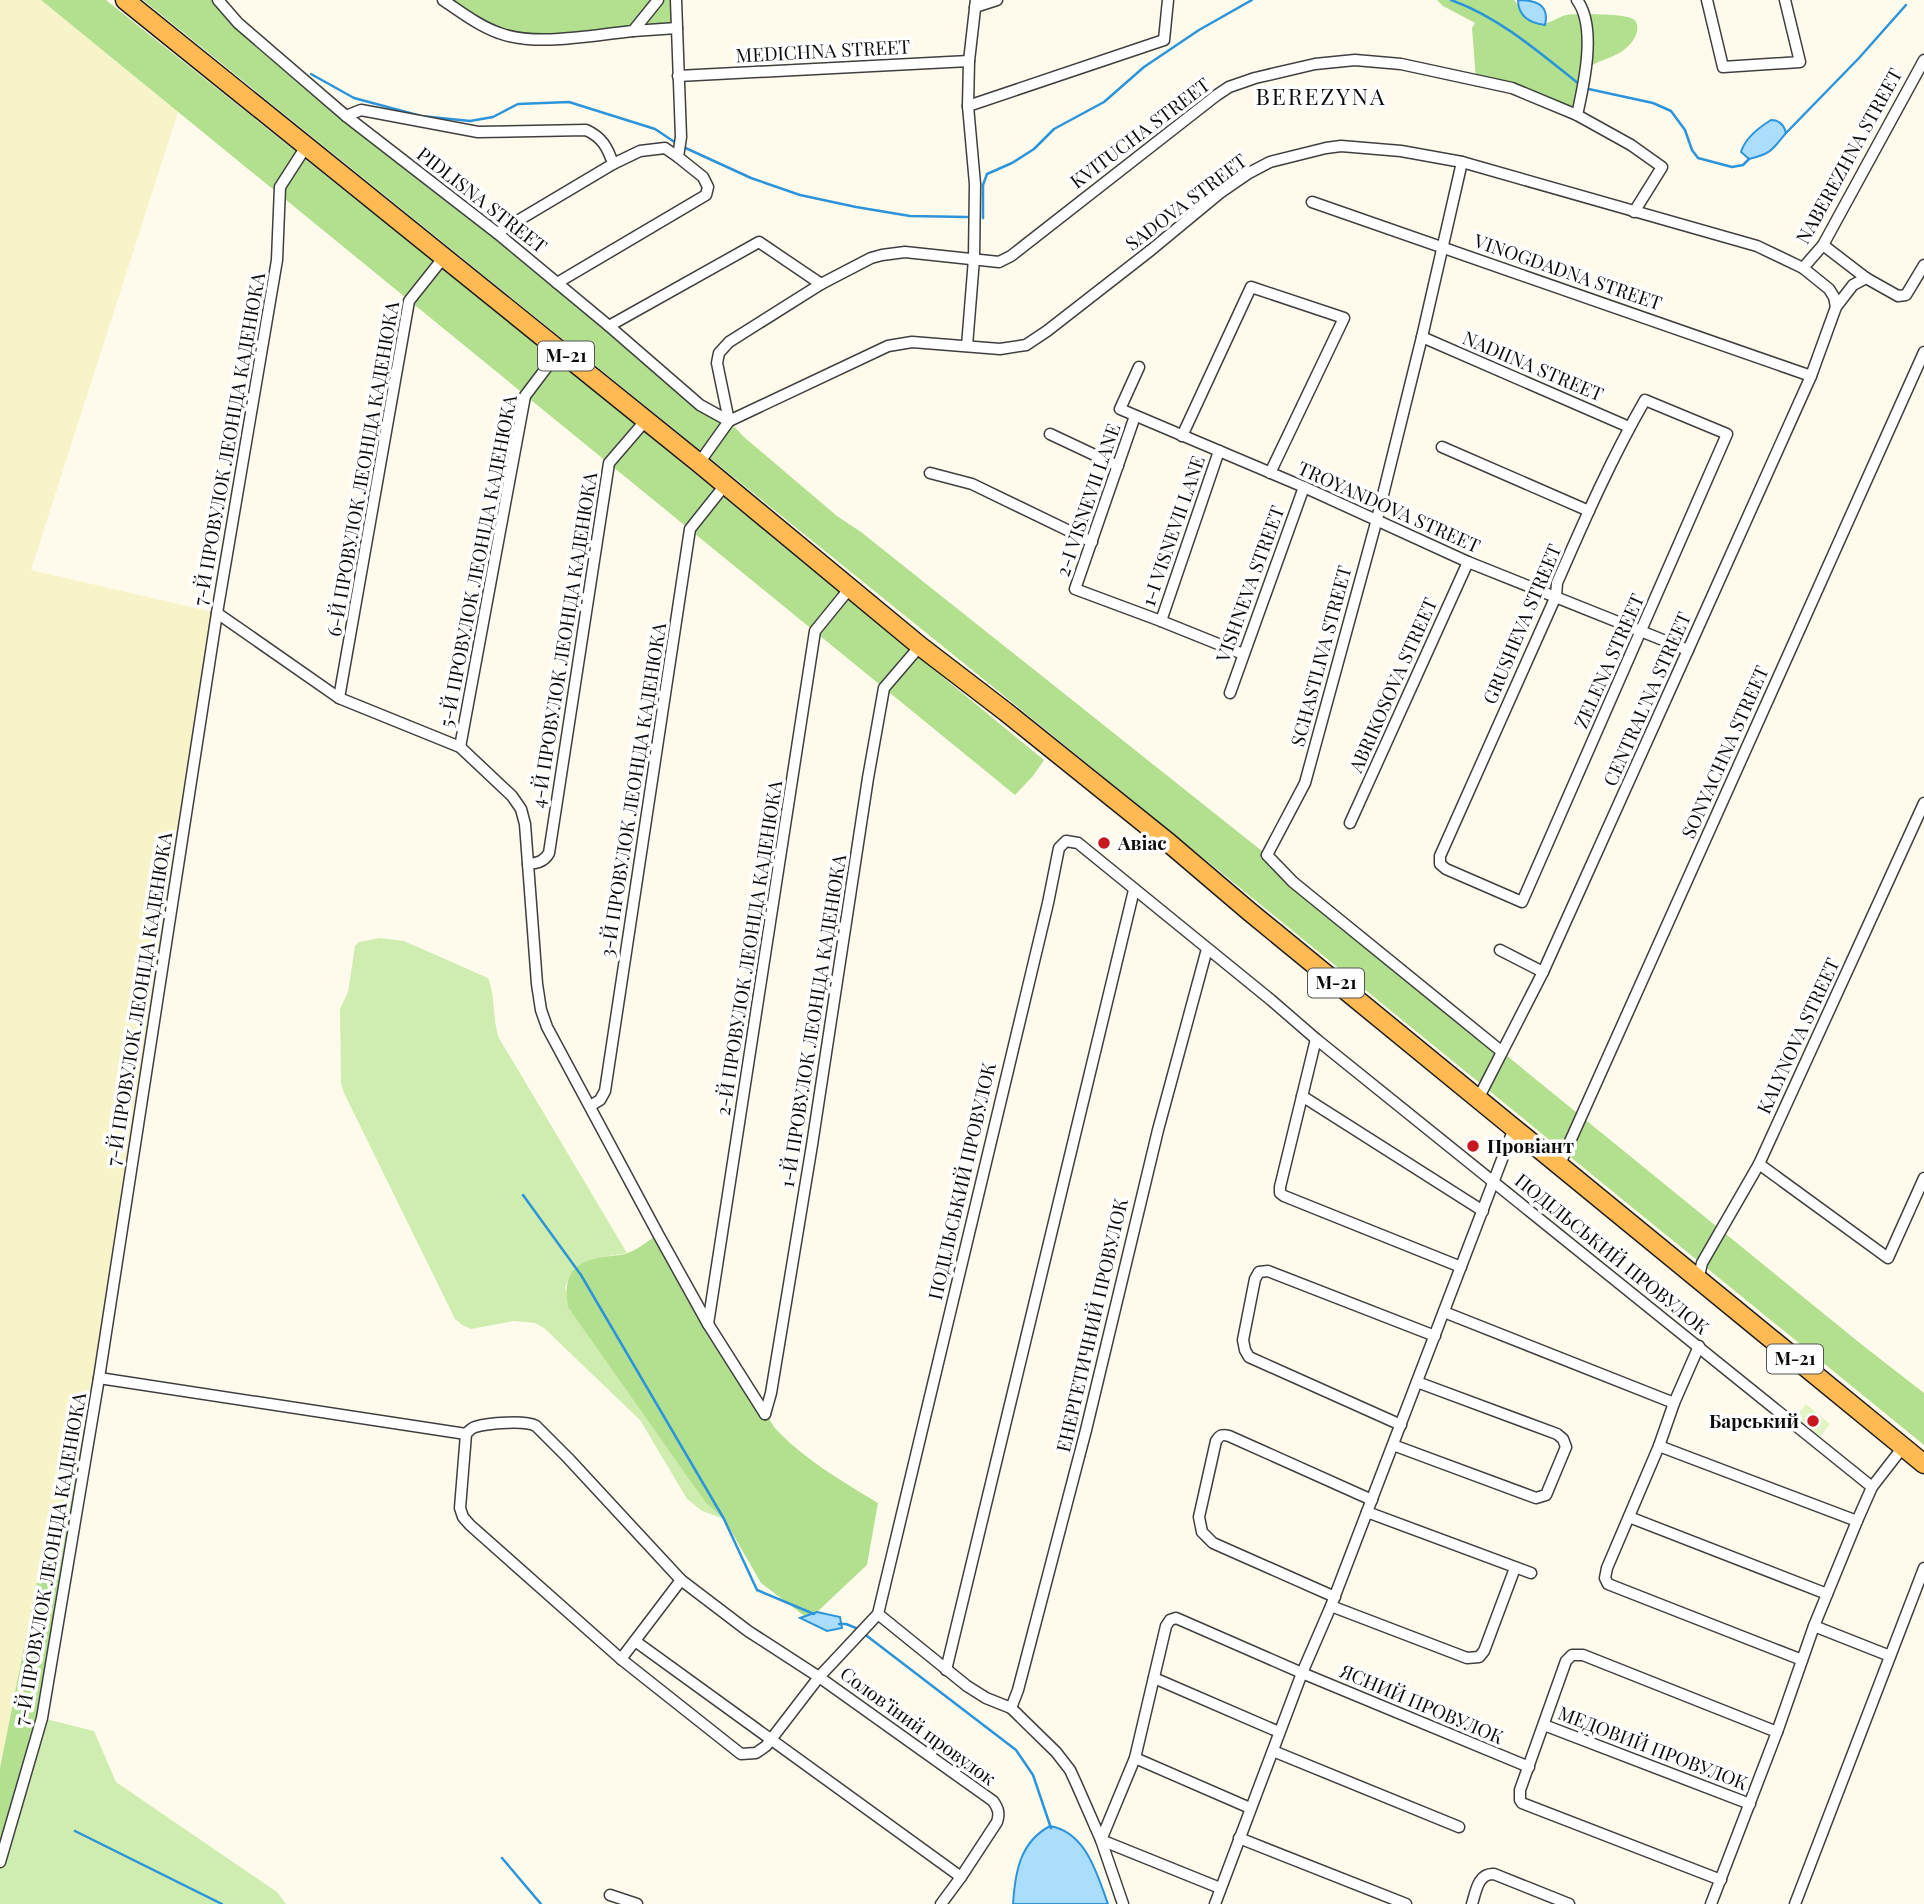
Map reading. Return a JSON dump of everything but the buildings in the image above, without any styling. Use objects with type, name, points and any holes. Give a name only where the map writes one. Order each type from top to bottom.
[{"type":"highway","name":"М-21","points":[[125,0],[699,463],[920,646],[1169,843],[1924,1464]]},
{"type":"street","name":"PIDLISNA STREET","points":[[218,0],[238,23],[346,116],[497,233],[700,405],[729,421]]},
{"type":"street","points":[[443,0],[482,26],[517,38],[538,40],[677,28]]},
{"type":"street","points":[[633,31],[658,0]]},
{"type":"street","points":[[676,0],[681,137],[678,157]]},
{"type":"street","points":[[967,345],[974,259],[975,184],[968,106],[969,61],[975,4],[997,0]]},
{"type":"street","points":[[968,106],[1164,40],[1168,0]]},
{"type":"street","points":[[1577,0],[1586,17],[1587,32],[1583,88],[1577,115]]},
{"type":"street","points":[[1706,0],[1723,67],[1800,62],[1785,0]]},
{"type":"street","name":"NABEREZHNA STREET","points":[[1803,268],[1823,245],[1924,60]]},
{"type":"street","name":"MEDICHNA STREET","points":[[678,76],[969,61]]},
{"type":"street","name":"KVITUCHA STREET","points":[[729,421],[717,363],[719,353],[729,342],[821,284],[871,258],[892,252],[905,252],[999,262],[1011,256],[1204,104],[1229,88],[1264,75],[1325,63],[1377,61],[1512,88],[1577,115],[1631,145],[1662,167],[1634,212]]},
{"type":"street","points":[[346,116],[361,110],[478,132],[586,130],[594,133],[608,147],[613,164]]},
{"type":"street","name":"7-Й ПРОВУЛОК ЛЕОНІДА КАДЕНЮКА","points":[[0,1861],[42,1718],[99,1378],[217,613],[277,260],[280,187],[307,145]]},
{"type":"street","name":"SADOVA STREET","points":[[729,421],[888,346],[912,342],[1000,349],[1026,345],[1234,183],[1270,162],[1341,146],[1401,151],[1462,162],[1756,246],[1803,268],[1829,289],[1836,307]]},
{"type":"street","points":[[497,233],[613,164],[640,151],[665,148],[703,177],[708,187],[706,195],[557,283]]},
{"type":"street","name":"SCHASTLIVA STREET","points":[[1462,162],[1377,519],[1305,783],[1267,855],[1293,883],[1501,1051]]},
{"type":"street","name":"VINOGDADNA STREET","points":[[1312,202],[1811,376]]},
{"type":"street","points":[[609,326],[759,242],[821,284]]},
{"type":"street","points":[[1823,245],[1866,278],[1898,296],[1906,295],[1924,265]]},
{"type":"street","name":"6-Й ПРОВУЛОК ЛЕОНІДА КАДЕНЮКА","points":[[339,698],[409,301],[444,257]]},
{"type":"street","points":[[1836,307],[1853,285],[1866,278]]},
{"type":"street","points":[[1182,436],[1251,288],[1344,318],[1270,473]]},
{"type":"street","name":"CENTRAL'NA STREET","points":[[1478,1099],[1543,972],[1811,376],[1836,307]]},
{"type":"street","name":"NADIINA STREET","points":[[1422,337],[1629,427]]},
{"type":"street","name":"5-Й ПРОВУЛОК ЛЕОНІДА КАДЕНЮКА","points":[[460,747],[525,396],[559,351]]},
{"type":"street","name":"SONYACHNA STREET","points":[[1559,1166],[1924,352]]},
{"type":"street","points":[[1135,416],[1120,409],[1139,367]]},
{"type":"street","name":"GRUSHEVA STREET","points":[[1522,902],[1446,869],[1440,864],[1440,856],[1556,596],[1557,583],[1588,511],[1645,400],[1727,434]]},
{"type":"street","name":"TROYANDOVA STREET","points":[[1135,416],[1377,519],[1468,562],[1688,650]]},
{"type":"street","name":"2-I VISNEVII LANE","points":[[1135,416],[1075,589],[1161,621]]},
{"type":"street","name":"4-Й ПРОВУЛОК ЛЕОНІДА КАДЕНЮКА","points":[[528,864],[546,859],[549,853],[609,463],[646,420]]},
{"type":"street","points":[[699,463],[729,421]]},
{"type":"street","points":[[1050,434],[1118,466]]},
{"type":"street","name":"ZELENA STREET","points":[[1522,902],[1727,434]]},
{"type":"street","points":[[1442,447],[1588,511]]},
{"type":"street","name":"1-I VISNEVII LANE","points":[[1161,621],[1219,451]]},
{"type":"street","points":[[930,473],[972,484],[1092,542]]},
{"type":"street","name":"3-Й ПРОВУЛОК ЛЕОНІДА КАДЕНЮКА","points":[[590,1106],[600,1100],[605,1091],[690,529],[725,485]]},
{"type":"street","name":"VISHNEVA STREET","points":[[1230,693],[1304,487]]},
{"type":"street","name":"ABRIKOSOVA STREET","points":[[1350,823],[1468,562]]},
{"type":"street","name":"2-Й ПРОВУЛОК ЛЕОНІДА КАДЕНЮКА","points":[[708,1324],[816,631],[850,589]]},
{"type":"street","points":[[217,613],[339,698],[460,747],[512,796],[521,809],[525,824],[536,973],[541,1010],[547,1027],[708,1324]]},
{"type":"street","points":[[1161,621],[1243,654]]},
{"type":"street","name":"1-Й ПРОВУЛОК ЛЕОНІДА КАДЕНЮКА","points":[[708,1324],[765,1414],[771,1393],[803,1200],[884,688],[920,646]]},
{"type":"street","name":"KALYNOVA STREET","points":[[1698,1279],[1702,1263],[1759,1164],[1924,803]]},
{"type":"street","name":"ПОДІЛЬСЬКИЙ ПРОВУЛОК","points":[[878,1614],[1059,848],[1066,841],[1078,843],[1872,1487]]},
{"type":"street","points":[[946,1670],[1134,890]]},
{"type":"street","name":"ЕНЕРГЕТИЧНИЙ ПРОВУЛОК","points":[[1011,1708],[1083,1443],[1155,1140],[1207,949]]},
{"type":"street","points":[[1500,950],[1543,972]]},
{"type":"street","points":[[1317,1039],[1280,1187],[1282,1195],[1461,1267]]},
{"type":"street","points":[[1303,1096],[1483,1211]]},
{"type":"street","points":[[1214,1904],[1514,1128]]},
{"type":"street","points":[[1759,1164],[1888,1258],[1924,1178]]},
{"type":"street","points":[[1401,1425],[1249,1357],[1243,1340],[1255,1279],[1259,1272],[1268,1270],[1435,1336]]},
{"type":"street","points":[[1444,1312],[1674,1403]]},
{"type":"street","points":[[1699,1346],[1605,1578],[1608,1584],[1802,1660]]},
{"type":"street","points":[[99,1378],[466,1434]]},
{"type":"street","points":[[1393,1445],[1536,1498],[1546,1495],[1566,1447],[1557,1434],[1417,1382]]},
{"type":"street","name":"Соловʼїний провулок","points":[[878,1614],[819,1676],[772,1740],[755,1753],[741,1754],[621,1659],[463,1517],[460,1508],[466,1434],[476,1427],[519,1422],[536,1426],[681,1580],[748,1631],[819,1676],[993,1801],[998,1809],[997,1822],[941,1904]]},
{"type":"street","points":[[1372,1500],[1223,1434],[1216,1441],[1199,1517],[1202,1532],[1213,1543],[1333,1602],[1467,1658],[1479,1657],[1484,1651],[1515,1568]]},
{"type":"street","points":[[1659,1446],[1857,1521]]},
{"type":"street","points":[[1712,1904],[1826,1594],[1872,1487],[1903,1447]]},
{"type":"street","points":[[1367,1512],[1531,1573]]},
{"type":"street","points":[[1629,1517],[1826,1594]]},
{"type":"street","points":[[1796,1904],[1924,1568]]},
{"type":"street","points":[[621,1659],[681,1580]]},
{"type":"street","points":[[878,1614],[976,1693],[1011,1708],[1056,1752],[1070,1770],[1101,1840],[1123,1904]]},
{"type":"street","name":"ЯСНИЙ ПРОВУЛОК","points":[[1153,1678],[1166,1626],[1170,1620],[1176,1618],[1529,1767]]},
{"type":"street","points":[[1814,1626],[1890,1656]]},
{"type":"street","points":[[635,1641],[961,1877]]},
{"type":"street","name":"МЕДОВИЙ ПРОВУЛОК","points":[[1721,1880],[1526,1806],[1520,1800],[1519,1795],[1566,1661],[1577,1654],[1777,1732]]},
{"type":"street","points":[[1101,1840],[1135,1758],[1153,1678],[1279,1732]]},
{"type":"street","name":"МЕДОВИЙ ПРОВУЛОК","points":[[1544,1725],[1750,1804]]},
{"type":"street","points":[[1273,1751],[1459,1827]]},
{"type":"street","points":[[1135,1758],[1250,1808]]},
{"type":"street","points":[[1239,1838],[1399,1903]]},
{"type":"street","points":[[1101,1840],[1220,1888]]},
{"type":"street","points":[[1472,1904],[1480,1878],[1494,1874],[1569,1904]]},
{"type":"street","points":[[610,1895],[637,1904]]},
{"type":"shaded area","points":[[0,0],[41,0],[178,112],[31,570],[217,613],[99,1378],[37,1582],[0,1768]]},
{"type":"green space","points":[[41,0],[106,0],[554,358],[1044,760],[1033,776],[1015,795]]},
{"type":"green space","points":[[143,0],[218,0],[238,23],[497,233],[700,405],[729,421],[744,437],[837,516],[861,532],[1267,855],[1501,1051],[1924,1393],[1924,1445],[1013,703]]},
{"type":"green space","points":[[443,0],[676,0],[677,28],[559,38],[500,34]]},
{"type":"green space","points":[[1437,0],[1514,0],[1528,19],[1539,24],[1571,14],[1626,17],[1636,21],[1637,31],[1621,52],[1591,66],[1577,115],[1476,79],[1472,28],[1475,23]]},
{"type":"green space","points":[[380,938],[404,941],[488,978],[499,1038],[627,1253],[589,1261],[575,1270],[565,1288],[706,1503],[724,1519],[702,1511],[687,1499],[640,1420],[544,1328],[535,1323],[514,1321],[471,1329],[455,1319],[341,1083],[340,1009],[348,992],[355,946],[359,942]]},
{"type":"green space","points":[[658,1234],[774,1427],[810,1459],[878,1503],[867,1565],[817,1612],[807,1618],[761,1583],[724,1519],[706,1503],[568,1307],[567,1289],[570,1275],[580,1265],[597,1258],[629,1253]]},
{"type":"green space","points":[[99,1378],[65,1578],[37,1582]]},
{"type":"green space","name":"Барський","points":[[1806,1404],[1830,1424],[1820,1437],[1795,1417]]},
{"type":"green space","points":[[65,1578],[42,1718],[0,1862],[0,1768],[37,1582]]},
{"type":"green space","points":[[42,1718],[94,1731],[116,1782],[277,1892],[286,1904],[0,1904],[0,1862]]},
{"type":"water","points":[[1518,0],[1540,5],[1545,12],[1545,25],[1526,18],[1520,10]]},
{"type":"water","points":[[1771,120],[1781,124],[1786,133],[1770,150],[1749,159],[1741,152],[1746,142]]},
{"type":"water","points":[[817,1612],[840,1617],[842,1628],[827,1631],[800,1618]]},
{"type":"water","points":[[1050,1826],[1062,1830],[1081,1845],[1094,1868],[1108,1904],[1013,1904],[1021,1859],[1032,1840]]},
{"type":"waterway","points":[[983,218],[983,185],[987,174],[1034,149],[1054,129],[1104,102],[1144,67],[1199,30],[1252,0]]},
{"type":"waterway","points":[[1451,0],[1502,26],[1579,84]]},
{"type":"waterway","points":[[1786,133],[1906,5]]},
{"type":"waterway","points":[[311,74],[354,98],[421,116],[470,121],[493,117],[518,104],[569,102],[655,129],[679,145],[751,178],[800,195],[910,216],[967,217]]},
{"type":"waterway","points":[[1584,88],[1653,103],[1671,111],[1685,130],[1698,158],[1732,167],[1743,165],[1749,159]]},
{"type":"waterway","points":[[523,1195],[581,1275],[724,1519],[757,1590],[814,1614]]},
{"type":"waterway","points":[[839,1624],[856,1628]]},
{"type":"waterway","points":[[867,1636],[1016,1750],[1033,1775],[1051,1828]]},
{"type":"waterway","points":[[75,1831],[222,1904]]},
{"type":"waterway","points":[[502,1858],[541,1904]]},
{"type":"place","name":"Авіас","points":[[1104,843]]},
{"type":"place","name":"Провіант","points":[[1473,1146]]},
{"type":"place","name":"Барський","points":[[1813,1421]]},
{"type":"district","name":"BEREZYNA","points":[[1321,97]]}]
